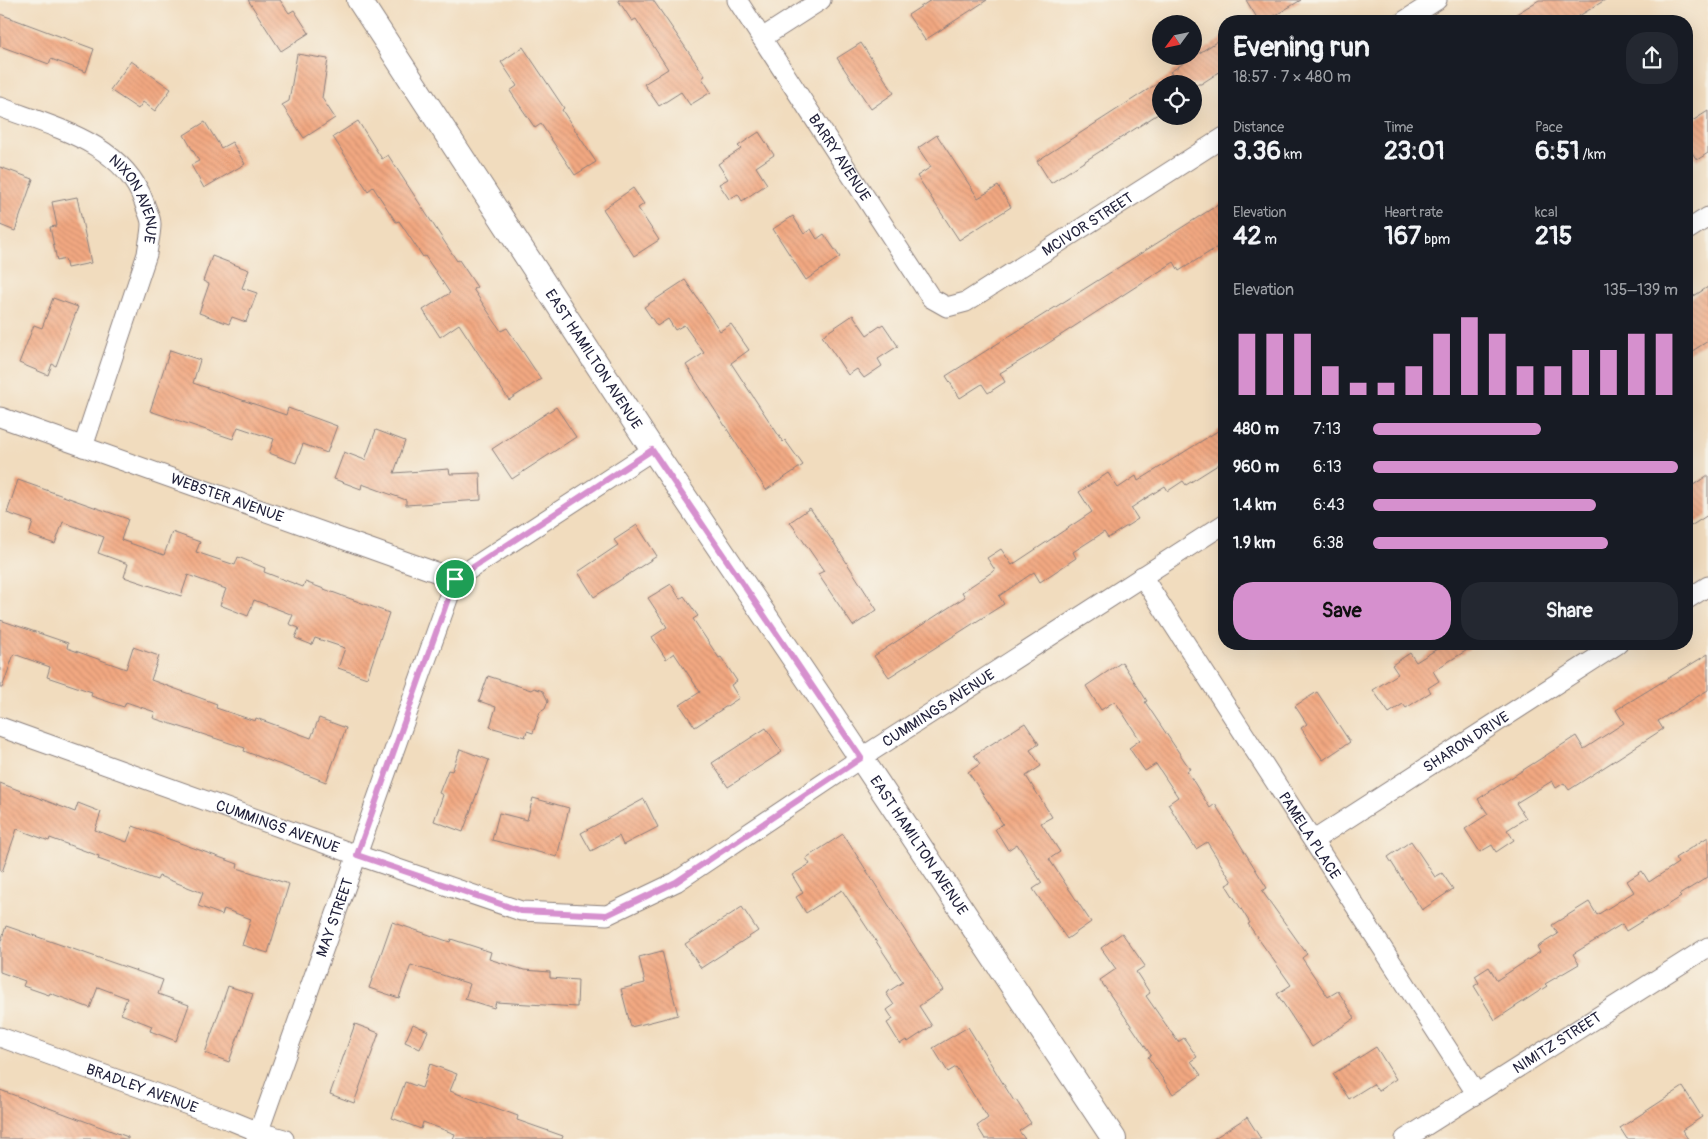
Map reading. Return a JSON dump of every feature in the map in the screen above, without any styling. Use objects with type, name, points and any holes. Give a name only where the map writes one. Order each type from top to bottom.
[{"type":"street","name":"EAST HAMILTON AVENUE","points":[[359,0],[652,450],[861,758],[1114,1139]]},
{"type":"street","name":"BARRY AVENUE","points":[[737,0],[931,298],[947,307]]},
{"type":"street","points":[[762,38],[821,0]]},
{"type":"street","points":[[1413,15],[1437,0]]},
{"type":"street","name":"NIXON AVENUE","points":[[0,107],[62,130],[91,144],[122,165],[141,194],[151,222],[147,254],[83,447]]},
{"type":"street","name":"MCIVOR STREET","points":[[947,307],[966,302],[1218,141]]},
{"type":"street","points":[[1693,226],[1708,217]]},
{"type":"street","name":"WEBSTER AVENUE","points":[[0,418],[455,579]]},
{"type":"street","points":[[455,579],[652,450]]},
{"type":"street","name":"CUMMINGS AVENUE","points":[[0,727],[357,855],[521,911],[607,915],[676,882],[861,758],[1218,528]]},
{"type":"street","name":"PAMELA PLACE","points":[[1142,576],[1476,1093]]},
{"type":"street","name":"MAY STREET","points":[[257,1136],[455,579]]},
{"type":"street","points":[[1693,596],[1708,586]]},
{"type":"street","name":"SHARON DRIVE","points":[[1314,840],[1609,650]]},
{"type":"street","name":"NIMITZ STREET","points":[[1405,1139],[1708,947]]},
{"type":"street","name":"BRADLEY AVENUE","points":[[0,1037],[232,1121],[257,1136],[284,1139]]},
{"type":"building","points":[[248,0],[280,0],[289,13],[294,10],[309,33],[281,51]]},
{"type":"building","points":[[618,0],[653,0],[705,76],[702,78],[711,92],[690,105],[681,92],[659,106],[644,84],[668,69],[636,19],[632,21]]},
{"type":"building","points":[[931,0],[987,0],[925,40],[908,15]]},
{"type":"building","points":[[1246,0],[1301,0],[1276,15],[1255,15]]},
{"type":"building","points":[[1539,0],[1605,0],[1581,15],[1515,15]]},
{"type":"building","points":[[0,14],[94,49],[86,72],[51,59],[49,64],[0,46]]},
{"type":"building","points":[[1218,41],[1218,73],[1202,83],[1202,75],[1170,75],[1172,74],[1170,72],[1181,65],[1202,65],[1202,51]]},
{"type":"building","points":[[861,43],[894,93],[871,109],[837,58]]},
{"type":"building","points":[[523,47],[564,108],[562,110],[596,162],[575,175],[541,124],[535,128],[510,91],[517,86],[501,62]]},
{"type":"building","points":[[297,54],[328,59],[322,98],[335,118],[304,138],[282,105],[289,101]]},
{"type":"building","points":[[131,61],[171,89],[155,111],[143,102],[138,109],[110,90]]},
{"type":"building","points":[[1152,87],[1152,118],[1051,183],[1037,161]]},
{"type":"building","points":[[1708,111],[1708,153],[1697,160],[1693,154],[1693,121]]},
{"type":"building","points":[[358,121],[382,159],[388,155],[457,261],[459,260],[477,287],[473,289],[501,331],[507,328],[541,379],[509,400],[459,324],[440,337],[423,310],[450,293],[399,221],[396,222],[373,187],[368,191],[333,137]]},
{"type":"building","points":[[205,122],[221,148],[232,142],[245,164],[204,188],[191,165],[199,161],[184,135]]},
{"type":"building","points":[[759,132],[774,155],[756,167],[767,184],[742,201],[738,194],[729,199],[719,184],[728,179],[718,164],[741,149],[738,146]]},
{"type":"building","points":[[937,135],[978,198],[998,186],[1011,207],[959,240],[917,176],[931,167],[918,148]]},
{"type":"building","points":[[0,167],[33,179],[15,231],[0,225]]},
{"type":"building","points":[[633,188],[644,204],[638,208],[659,240],[634,256],[603,209]]},
{"type":"building","points":[[77,197],[91,263],[67,268],[65,259],[57,261],[50,227],[57,226],[52,202]]},
{"type":"building","points":[[1218,205],[1218,247],[1179,271],[1174,262],[1000,373],[1005,382],[988,393],[982,384],[960,398],[946,376]]},
{"type":"building","points":[[793,216],[804,234],[811,229],[817,239],[824,234],[840,257],[806,280],[773,229]]},
{"type":"building","points":[[212,256],[249,270],[242,288],[257,293],[246,322],[232,317],[229,324],[199,313],[209,284],[203,281]]},
{"type":"building","points":[[685,280],[720,331],[731,324],[749,350],[731,363],[783,442],[785,440],[803,465],[766,490],[686,365],[704,353],[684,325],[675,330],[668,319],[657,326],[644,307]]},
{"type":"building","points":[[1708,287],[1708,341],[1693,351],[1693,297]]},
{"type":"building","points":[[53,298],[78,307],[56,366],[52,364],[48,375],[19,363],[34,325],[42,328]]},
{"type":"building","points":[[853,315],[867,335],[883,324],[898,346],[878,359],[882,366],[864,378],[857,369],[848,375],[822,336]]},
{"type":"building","points":[[170,350],[200,360],[193,383],[286,415],[288,408],[337,426],[327,453],[303,444],[296,463],[269,453],[274,439],[238,427],[233,439],[150,411]]},
{"type":"building","points":[[556,407],[576,437],[512,479],[492,449]]},
{"type":"building","points":[[376,430],[405,441],[394,473],[449,469],[450,474],[480,473],[481,500],[406,505],[406,500],[362,484],[361,489],[334,479],[344,452],[365,460]]},
{"type":"building","points":[[1218,431],[1218,465],[1186,485],[1183,481],[1168,491],[1165,486],[1131,508],[1138,519],[1108,538],[1104,532],[1073,552],[1076,558],[1040,582],[1034,572],[999,596],[1004,604],[889,677],[874,656],[965,597],[962,592],[995,570],[987,558],[1001,549],[1012,565],[1092,512],[1079,492],[1108,473],[1118,488],[1136,476],[1138,481]]},
{"type":"building","points":[[1708,475],[1708,515],[1693,525],[1693,485]]},
{"type":"building","points":[[18,480],[128,519],[121,540],[164,555],[172,532],[200,542],[196,552],[235,565],[238,557],[265,568],[264,572],[303,587],[305,582],[389,613],[367,678],[338,668],[345,648],[315,638],[312,645],[295,638],[299,628],[289,624],[293,615],[254,600],[248,616],[220,605],[226,589],[188,575],[181,596],[124,577],[128,564],[98,553],[104,537],[63,522],[55,544],[29,535],[33,522],[7,513]]},
{"type":"building","points":[[810,508],[877,610],[853,626],[818,574],[824,571],[790,522]]},
{"type":"building","points":[[637,525],[657,556],[594,597],[578,572],[618,545],[614,540]]},
{"type":"building","points":[[671,584],[680,599],[684,596],[698,616],[693,619],[737,681],[731,685],[739,698],[695,727],[680,705],[700,692],[674,653],[666,659],[652,637],[667,627],[648,598]]},
{"type":"building","points":[[0,620],[68,643],[67,648],[126,669],[133,647],[159,656],[151,680],[217,704],[216,708],[255,721],[256,718],[311,738],[319,718],[346,728],[326,782],[244,751],[245,748],[153,718],[155,712],[126,702],[124,707],[91,696],[92,692],[47,677],[50,667],[14,654],[2,688],[0,688]]},
{"type":"building","points":[[1435,650],[1467,650],[1433,671],[1439,681],[1428,688],[1431,692],[1406,708],[1403,704],[1389,713],[1373,690],[1398,674],[1392,665],[1410,653],[1416,662]]},
{"type":"building","points":[[1708,654],[1708,690],[1658,721],[1663,729],[1569,790],[1564,783],[1556,788],[1552,781],[1516,803],[1526,818],[1507,830],[1514,840],[1496,852],[1492,845],[1480,852],[1465,829],[1488,814],[1478,799],[1576,736],[1584,749],[1624,723],[1616,710]]},
{"type":"building","points":[[1122,662],[1147,701],[1145,702],[1190,769],[1187,771],[1210,808],[1215,804],[1267,888],[1262,891],[1307,954],[1302,958],[1328,997],[1338,991],[1355,1018],[1312,1047],[1277,994],[1291,985],[1248,924],[1250,923],[1226,885],[1232,882],[1207,842],[1196,849],[1168,804],[1178,797],[1156,764],[1145,771],[1129,748],[1140,740],[1115,701],[1101,710],[1086,686]]},
{"type":"building","points":[[488,676],[531,690],[534,688],[543,691],[548,701],[545,709],[540,712],[533,733],[527,731],[525,737],[490,727],[496,707],[479,701]]},
{"type":"building","points":[[1317,692],[1350,742],[1323,760],[1301,728],[1307,724],[1295,706]]},
{"type":"building","points":[[1025,723],[1039,744],[1030,750],[1041,766],[1026,776],[1052,817],[1041,823],[1060,852],[1049,859],[1091,922],[1067,939],[1033,889],[1042,883],[1017,844],[1008,850],[995,829],[1003,824],[968,772],[980,764],[974,755]]},
{"type":"building","points":[[766,728],[782,752],[728,787],[712,763]]},
{"type":"building","points":[[460,749],[489,760],[463,832],[434,821],[443,795],[439,793],[448,770],[452,771]]},
{"type":"building","points":[[0,783],[75,812],[78,803],[101,812],[95,830],[127,842],[133,826],[238,864],[237,868],[289,884],[268,953],[242,945],[251,919],[224,909],[222,915],[198,906],[203,893],[159,876],[157,880],[98,859],[99,856],[50,838],[49,841],[17,829],[2,872],[0,871]]},
{"type":"building","points":[[533,798],[569,808],[557,857],[492,840],[499,813],[527,820]]},
{"type":"building","points":[[644,799],[658,827],[623,845],[619,836],[591,851],[581,833]]},
{"type":"building","points":[[843,834],[943,990],[919,1006],[932,1026],[908,1042],[906,1040],[900,1044],[887,1023],[893,1019],[887,1010],[894,1005],[886,993],[903,982],[842,890],[806,913],[796,897],[803,893],[792,875],[810,864],[806,858]]},
{"type":"building","points":[[1708,837],[1708,877],[1679,895],[1681,897],[1626,931],[1622,924],[1573,954],[1579,964],[1545,984],[1547,986],[1495,1020],[1474,986],[1479,983],[1475,976],[1489,967],[1497,980],[1540,952],[1537,947],[1558,934],[1552,925],[1589,902],[1597,915],[1634,892],[1627,881],[1642,871],[1649,882],[1678,863],[1675,858]]},
{"type":"building","points":[[1411,841],[1435,877],[1442,873],[1453,889],[1422,910],[1388,857]]},
{"type":"building","points":[[742,907],[758,931],[701,968],[685,944]]},
{"type":"building","points":[[392,922],[450,942],[451,939],[491,952],[489,959],[524,970],[550,972],[550,978],[578,980],[577,1007],[496,1002],[494,1008],[465,999],[470,984],[411,965],[399,998],[369,988]]},
{"type":"building","points":[[6,926],[163,980],[158,994],[189,1005],[176,1041],[150,1031],[152,1026],[121,1014],[127,998],[98,987],[90,1008],[50,993],[49,995],[23,986],[25,981],[0,972],[0,944]]},
{"type":"building","points":[[1122,933],[1145,966],[1136,972],[1150,993],[1146,996],[1178,1042],[1184,1038],[1197,1057],[1191,1061],[1201,1075],[1173,1094],[1148,1057],[1151,1055],[1100,980],[1116,969],[1101,948]]},
{"type":"building","points":[[662,951],[678,1015],[631,1027],[621,989],[645,983],[639,957]]},
{"type":"building","points":[[228,986],[253,994],[229,1062],[205,1053]]},
{"type":"building","points":[[355,1024],[379,1033],[354,1103],[330,1094]]},
{"type":"building","points":[[413,1024],[428,1031],[420,1049],[405,1042]]},
{"type":"building","points":[[968,1027],[1014,1101],[1016,1100],[1031,1123],[1019,1131],[1025,1139],[985,1139],[977,1126],[988,1118],[956,1067],[948,1072],[933,1048]]},
{"type":"building","points":[[1376,1047],[1396,1079],[1378,1091],[1373,1084],[1349,1099],[1333,1074]]},
{"type":"building","points":[[430,1064],[457,1074],[450,1091],[518,1116],[517,1120],[563,1136],[562,1139],[453,1139],[455,1134],[423,1122],[421,1129],[392,1118],[405,1082],[422,1088]]},
{"type":"building","points":[[1683,1087],[1702,1117],[1682,1130],[1688,1139],[1627,1139],[1620,1128]]},
{"type":"building","points":[[0,1090],[128,1137],[128,1139],[0,1139]]},
{"type":"building","points":[[1247,1117],[1261,1139],[1213,1139]]},
{"type":"route","points":[[652,450],[861,758],[676,882],[607,915],[521,911],[357,855],[455,579],[652,450]]}]
